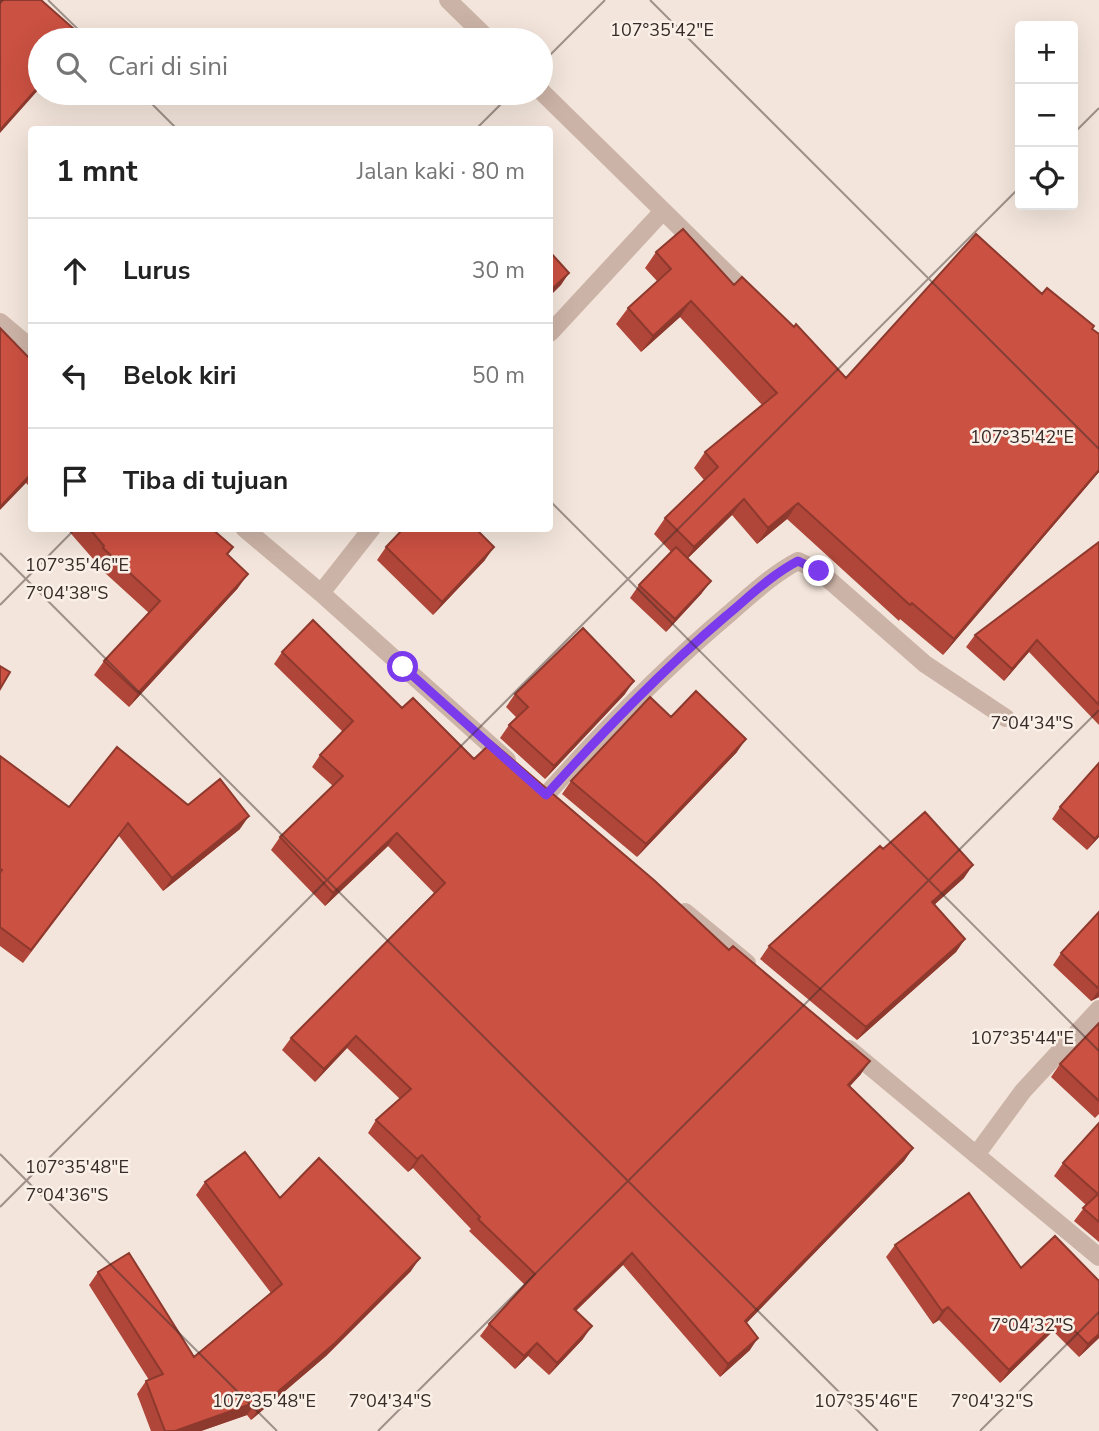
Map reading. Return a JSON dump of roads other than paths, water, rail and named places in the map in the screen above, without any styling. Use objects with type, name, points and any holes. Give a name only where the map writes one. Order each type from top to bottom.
[{"type":"street","points":[[448,0],[477,28]]},
{"type":"street","points":[[553,103],[764,310]]},
{"type":"street","points":[[553,330],[663,211]]},
{"type":"street","points":[[0,322],[28,346]]},
{"type":"street","points":[[249,532],[515,767]]},
{"type":"street","points":[[321,593],[369,532]]},
{"type":"street","points":[[546,795],[615,718],[698,639],[780,570],[798,561],[819,571],[933,671],[1006,718]]},
{"type":"street","points":[[672,900],[756,971]]},
{"type":"street","points":[[976,1155],[1023,1091],[1099,1009]]},
{"type":"street","points":[[840,1041],[1099,1257]]}]
